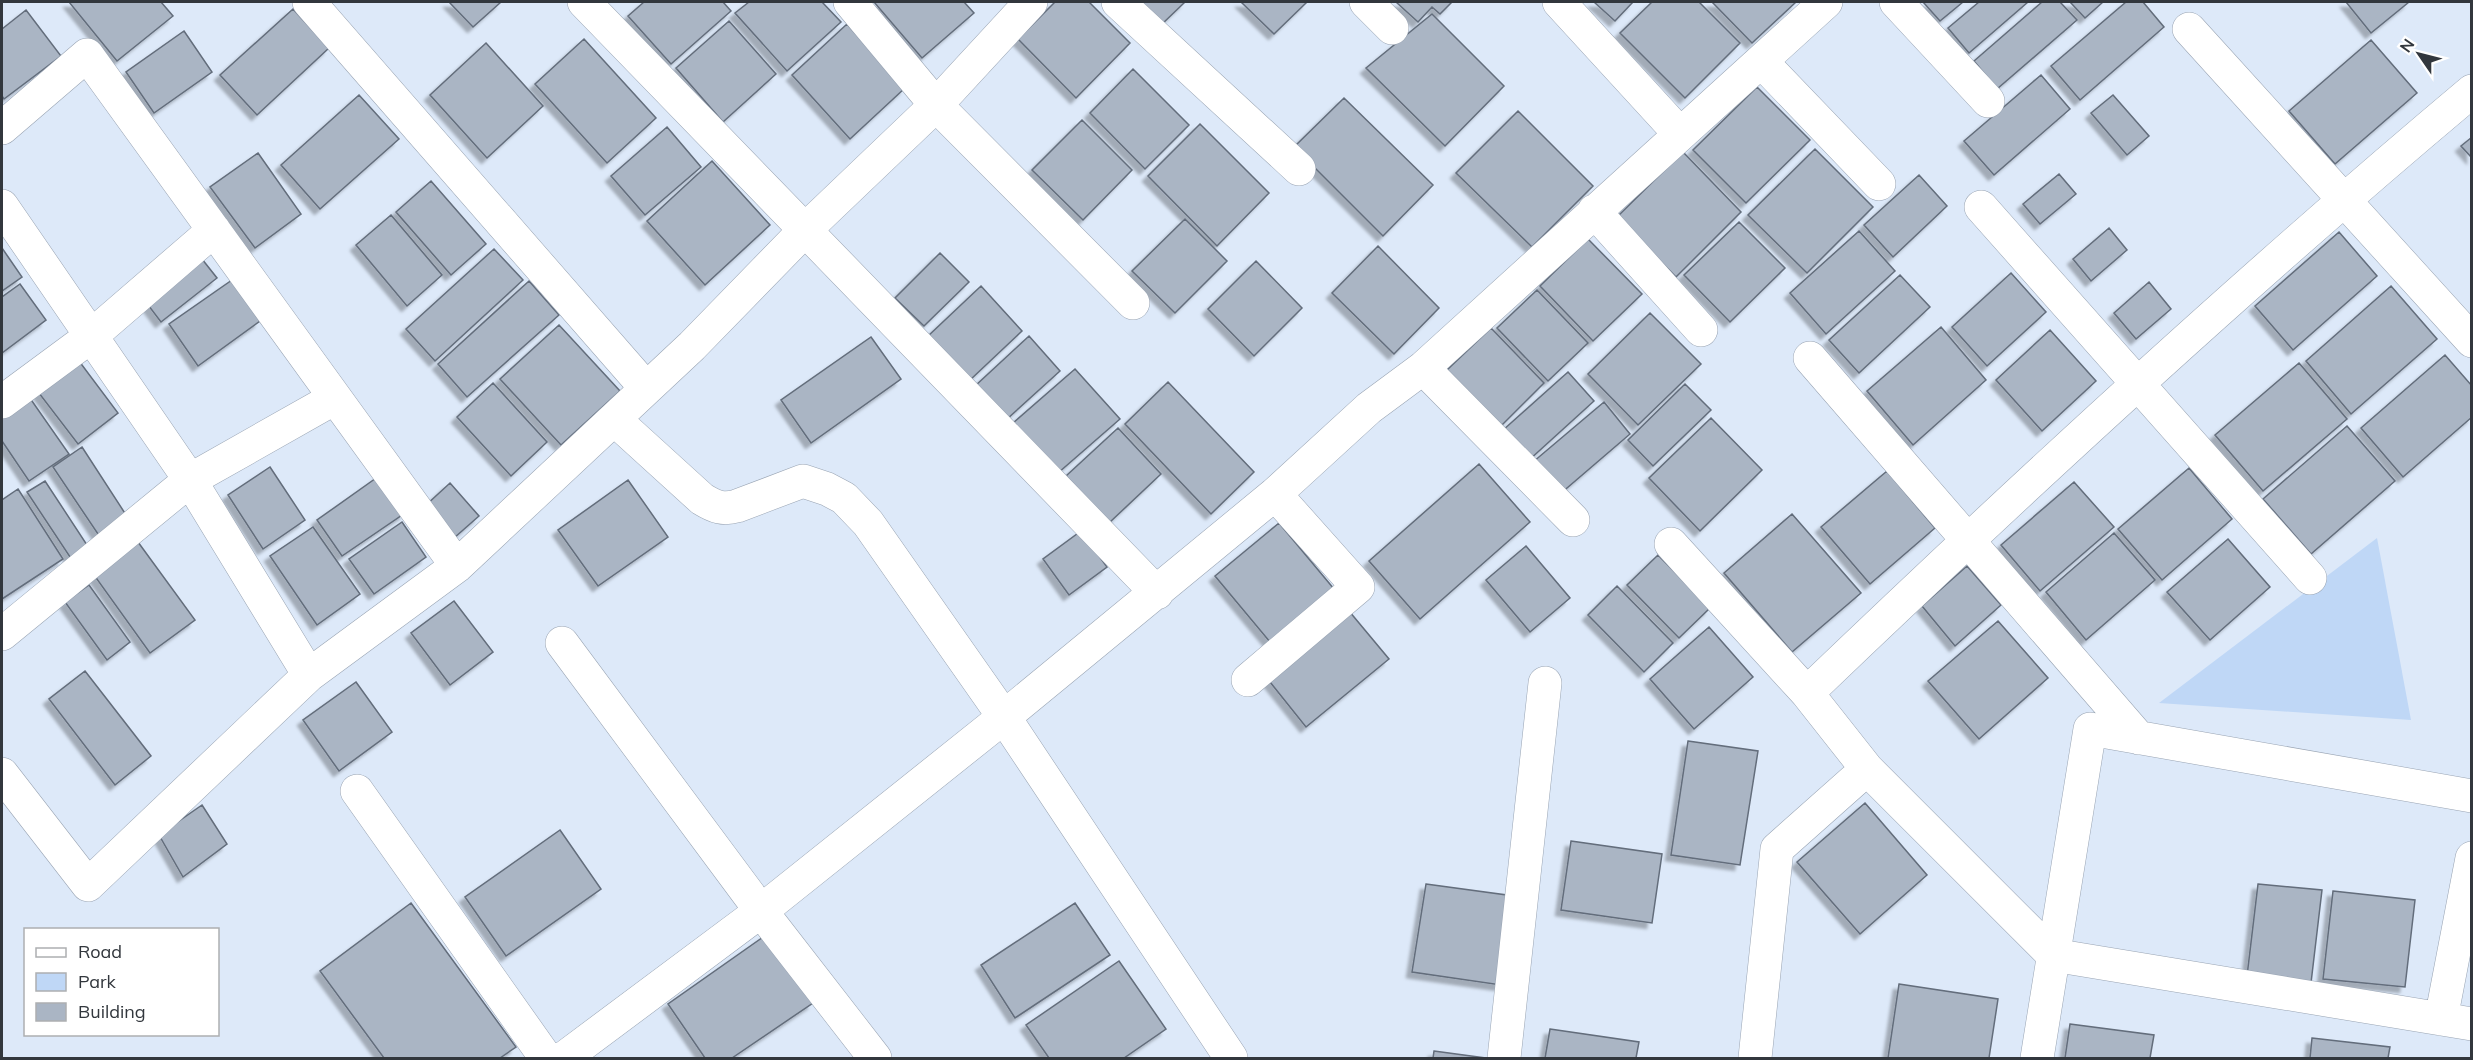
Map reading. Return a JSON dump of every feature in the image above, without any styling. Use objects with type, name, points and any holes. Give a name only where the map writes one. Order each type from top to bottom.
[{"type":"street","points":[[309,2],[646,388]]},
{"type":"street","points":[[584,2],[1157,593]]},
{"type":"street","points":[[850,2],[936,105],[1133,303]]},
{"type":"street","points":[[2,774],[88,885],[309,675],[457,567],[692,346],[805,230],[936,105],[1030,2]]},
{"type":"street","points":[[1118,2],[1299,169]]},
{"type":"street","points":[[1366,2],[1392,28]]},
{"type":"street","points":[[1559,2],[1680,134]]},
{"type":"street","points":[[564,1059],[761,911],[1157,593],[1275,494],[1369,408],[1423,368],[1826,2]]},
{"type":"street","points":[[1896,2],[1988,102]]},
{"type":"street","points":[[2189,29],[2472,340]]},
{"type":"street","points":[[2,128],[87,55],[457,567]]},
{"type":"street","points":[[1761,61],[1879,184]]},
{"type":"street","points":[[1807,693],[1968,540],[2343,199],[2472,91]]},
{"type":"street","points":[[2,206],[190,480],[309,675]]},
{"type":"street","points":[[1981,207],[2310,578]]},
{"type":"street","points":[[1594,211],[1701,330]]},
{"type":"street","points":[[2,402],[90,337],[214,230]]},
{"type":"street","points":[[1810,358],[2139,738]]},
{"type":"street","points":[[1423,368],[1573,520]]},
{"type":"street","points":[[2,634],[190,480],[335,398]]},
{"type":"street","points":[[614,419],[702,499],[715,507],[727,509],[803,481],[827,489],[844,498],[868,523],[1004,717],[1231,1059]]},
{"type":"street","points":[[1248,680],[1358,587],[1275,494]]},
{"type":"street","points":[[1671,544],[1807,693],[1867,770],[2053,955],[2456,1021],[2472,858]]},
{"type":"street","points":[[562,643],[761,911],[875,1059]]},
{"type":"street","points":[[1504,1059],[1545,683]]},
{"type":"street","points":[[2037,1059],[2090,729],[2472,796]]},
{"type":"street","points":[[1755,1059],[1777,849],[1867,770]]},
{"type":"street","points":[[357,791],[546,1059]]},
{"type":"green space","points":[[2377,538],[2411,720],[2159,703]]},
{"type":"building","points":[[69,2],[161,2],[173,16],[117,61]]},
{"type":"building","points":[[449,2],[501,2],[473,27]]},
{"type":"building","points":[[644,2],[723,2],[731,11],[671,64],[628,16]]},
{"type":"building","points":[[749,2],[822,2],[841,22],[787,71],[735,13]]},
{"type":"building","points":[[874,2],[964,2],[974,13],[922,58]]},
{"type":"building","points":[[1055,2],[1089,2],[1130,43],[1076,98],[1018,39]]},
{"type":"building","points":[[1135,2],[1185,2],[1160,26]]},
{"type":"building","points":[[1241,2],[1307,2],[1274,34]]},
{"type":"building","points":[[1396,2],[1452,2],[1440,14],[1432,7],[1418,22]]},
{"type":"building","points":[[1594,2],[1633,2],[1615,21]]},
{"type":"building","points":[[1652,2],[1699,2],[1740,43],[1685,98],[1620,33]]},
{"type":"building","points":[[1712,2],[1796,2],[1752,43]]},
{"type":"building","points":[[1923,2],[1963,2],[1940,21]]},
{"type":"building","points":[[1979,2],[2028,2],[1969,53],[1948,28]]},
{"type":"building","points":[[2042,2],[2060,2],[2077,20],[1997,89],[1974,61]]},
{"type":"building","points":[[2070,2],[2103,2],[2085,18]]},
{"type":"building","points":[[2126,2],[2143,2],[2164,27],[2080,100],[2051,66]]},
{"type":"building","points":[[2346,2],[2409,2],[2371,33]]},
{"type":"building","points":[[293,9],[329,48],[257,115],[220,75]]},
{"type":"building","points":[[26,10],[61,56],[4,99],[2,96],[2,29]]},
{"type":"building","points":[[1432,14],[1504,86],[1445,146],[1366,68]]},
{"type":"building","points":[[729,21],[776,74],[723,122],[676,68]]},
{"type":"building","points":[[847,24],[905,88],[850,139],[792,75]]},
{"type":"building","points":[[184,31],[212,72],[154,113],[126,72]]},
{"type":"building","points":[[584,39],[656,118],[607,163],[535,84]]},
{"type":"building","points":[[2371,40],[2417,93],[2335,164],[2289,111]]},
{"type":"building","points":[[486,43],[543,106],[487,158],[430,95]]},
{"type":"building","points":[[1133,69],[1189,125],[1145,169],[1090,113]]},
{"type":"building","points":[[2041,75],[2070,109],[1994,175],[1964,141]]},
{"type":"building","points":[[1757,87],[1810,140],[1746,203],[1693,150]]},
{"type":"building","points":[[359,95],[399,139],[320,209],[281,165]]},
{"type":"building","points":[[2113,95],[2149,136],[2127,155],[2091,113]]},
{"type":"building","points":[[1344,98],[1433,185],[1383,236],[1294,147]]},
{"type":"building","points":[[1518,111],[1593,186],[1532,247],[1456,173]]},
{"type":"building","points":[[1082,120],[1132,170],[1083,220],[1032,170]]},
{"type":"building","points":[[1200,124],[1269,193],[1217,246],[1148,176]]},
{"type":"building","points":[[667,127],[701,167],[645,215],[611,176]]},
{"type":"building","points":[[2472,137],[2472,158],[2461,146]]},
{"type":"building","points":[[1815,149],[1873,207],[1807,273],[1748,215]]},
{"type":"building","points":[[1683,152],[1741,212],[1676,277],[1617,217]]},
{"type":"building","points":[[258,153],[301,214],[255,248],[210,187]]},
{"type":"building","points":[[712,161],[770,225],[705,285],[647,221]]},
{"type":"building","points":[[2059,174],[2076,194],[2040,224],[2023,204]]},
{"type":"building","points":[[1919,175],[1947,206],[1893,257],[1864,225]]},
{"type":"building","points":[[431,181],[486,244],[451,275],[396,212]]},
{"type":"building","points":[[391,215],[442,275],[407,306],[356,245]]},
{"type":"building","points":[[1185,219],[1227,261],[1175,313],[1132,271]]},
{"type":"building","points":[[1739,222],[1785,268],[1730,322],[1684,275]]},
{"type":"building","points":[[2109,228],[2127,250],[2091,281],[2073,259]]},
{"type":"building","points":[[1859,231],[1895,271],[1826,334],[1790,293]]},
{"type":"building","points":[[2339,232],[2377,276],[2293,350],[2255,306]]},
{"type":"building","points":[[1588,239],[1642,294],[1593,341],[1540,286]]},
{"type":"building","points":[[1378,246],[1439,308],[1394,354],[1332,293]]},
{"type":"building","points":[[2,248],[22,277],[2,291]]},
{"type":"building","points":[[494,249],[523,280],[435,361],[406,329]]},
{"type":"building","points":[[940,253],[969,282],[924,326],[895,298]]},
{"type":"building","points":[[198,254],[217,278],[161,322],[142,297]]},
{"type":"building","points":[[1256,261],[1302,308],[1254,356],[1208,309]]},
{"type":"building","points":[[2011,273],[2046,312],[1987,366],[1952,327]]},
{"type":"building","points":[[1900,275],[1930,307],[1859,373],[1829,340]]},
{"type":"building","points":[[232,280],[260,321],[198,366],[169,324]]},
{"type":"building","points":[[529,281],[559,315],[467,397],[438,364]]},
{"type":"building","points":[[2149,282],[2171,309],[2136,339],[2114,313]]},
{"type":"building","points":[[20,284],[46,320],[2,353],[2,297]]},
{"type":"building","points":[[981,286],[1022,331],[969,381],[927,337]]},
{"type":"building","points":[[2391,286],[2437,339],[2351,414],[2306,361]]},
{"type":"building","points":[[1537,290],[1588,343],[1548,381],[1497,328]]},
{"type":"building","points":[[1650,313],[1701,364],[1638,425],[1588,374]]},
{"type":"building","points":[[559,325],[620,391],[561,445],[500,379]]},
{"type":"building","points":[[1941,327],[1986,380],[1913,445],[1867,391]]},
{"type":"building","points":[[1491,328],[1544,383],[1501,426],[1447,370]]},
{"type":"building","points":[[2050,330],[2096,381],[2042,431],[1996,380]]},
{"type":"building","points":[[1029,336],[1060,371],[1006,420],[975,386]]},
{"type":"building","points":[[871,337],[901,379],[811,443],[781,400]]},
{"type":"building","points":[[73,353],[118,413],[78,444],[32,384]]},
{"type":"building","points":[[2445,355],[2472,386],[2472,417],[2403,477],[2361,428]]},
{"type":"building","points":[[2299,363],[2347,419],[2263,491],[2215,435]]},
{"type":"building","points":[[1075,369],[1120,419],[1058,473],[1013,423]]},
{"type":"building","points":[[1568,372],[1594,401],[1528,461],[1502,431]]},
{"type":"building","points":[[1168,382],[1254,472],[1211,514],[1125,424]]},
{"type":"building","points":[[493,383],[547,442],[511,476],[457,417]]},
{"type":"building","points":[[1685,384],[1711,410],[1653,466],[1628,440]]},
{"type":"building","points":[[25,391],[69,454],[29,481],[2,441],[2,407]]},
{"type":"building","points":[[1604,402],[1630,434],[1560,494],[1533,462]]},
{"type":"building","points":[[1711,418],[1762,470],[1700,531],[1649,478]]},
{"type":"building","points":[[2347,426],[2395,481],[2311,554],[2263,499]]},
{"type":"building","points":[[1118,428],[1161,474],[1109,523],[1066,476]]},
{"type":"building","points":[[82,447],[130,521],[102,540],[53,467]]},
{"type":"building","points":[[1479,464],[1530,522],[1420,619],[1369,561]]},
{"type":"building","points":[[270,467],[305,520],[263,549],[228,495]]},
{"type":"building","points":[[2189,468],[2232,519],[2162,580],[2118,529]]},
{"type":"building","points":[[1887,471],[1935,528],[1870,584],[1821,527]]},
{"type":"building","points":[[379,476],[405,513],[342,556],[317,520]]},
{"type":"building","points":[[628,480],[668,537],[598,586],[558,530]]},
{"type":"building","points":[[45,481],[89,548],[72,560],[27,492]]},
{"type":"building","points":[[2074,482],[2114,527],[2040,591],[2001,545]]},
{"type":"building","points":[[450,483],[479,516],[454,538],[425,506]]},
{"type":"building","points":[[18,489],[63,559],[2,599],[2,500]]},
{"type":"building","points":[[1792,514],[1861,593],[1792,652],[1724,573]]},
{"type":"building","points":[[402,522],[426,557],[374,594],[349,559]]},
{"type":"building","points":[[1279,523],[1334,589],[1270,642],[1215,576]]},
{"type":"building","points":[[313,527],[360,594],[317,625],[270,556]]},
{"type":"building","points":[[1081,531],[1107,567],[1069,595],[1043,559]]},
{"type":"building","points":[[2114,533],[2155,580],[2086,640],[2046,592]]},
{"type":"building","points":[[2228,539],[2270,587],[2210,640],[2167,592]]},
{"type":"building","points":[[138,542],[195,620],[150,653],[94,575]]},
{"type":"building","points":[[1526,546],[1570,598],[1530,632],[1486,580]]},
{"type":"building","points":[[1658,555],[1710,608],[1679,638],[1627,585]]},
{"type":"building","points":[[1967,566],[2001,605],[1955,646],[1922,606]]},
{"type":"building","points":[[89,585],[130,642],[107,660],[65,602]]},
{"type":"building","points":[[1617,586],[1673,643],[1644,672],[1588,615]]},
{"type":"building","points":[[454,601],[493,652],[450,685],[411,633]]},
{"type":"building","points":[[1344,605],[1389,659],[1306,727],[1262,672]]},
{"type":"building","points":[[1998,621],[2048,678],[1979,739],[1928,681]]},
{"type":"building","points":[[1709,627],[1753,677],[1694,729],[1650,679]]},
{"type":"building","points":[[85,671],[151,756],[115,785],[49,699]]},
{"type":"building","points":[[356,682],[392,732],[339,771],[303,720]]},
{"type":"building","points":[[1688,741],[1758,751],[1740,865],[1671,855]]},
{"type":"building","points":[[1865,803],[1927,875],[1860,934],[1797,862]]},
{"type":"building","points":[[202,805],[227,844],[183,877],[159,835]]},
{"type":"building","points":[[560,830],[601,889],[506,956],[465,897]]},
{"type":"building","points":[[1571,841],[1662,854],[1652,923],[1561,910]]},
{"type":"building","points":[[1426,884],[1514,896],[1501,985],[1412,972]]},
{"type":"building","points":[[2258,884],[2322,890],[2311,983],[2247,976]]},
{"type":"building","points":[[2333,891],[2415,900],[2405,987],[2323,979]]},
{"type":"building","points":[[411,903],[516,1047],[500,1058],[384,1058],[320,971]]},
{"type":"building","points":[[1075,903],[1110,955],[1015,1018],[981,965]]},
{"type":"building","points":[[766,935],[813,1003],[732,1058],[705,1058],[668,1004]]},
{"type":"building","points":[[1119,961],[1166,1029],[1124,1058],[1049,1058],[1026,1025]]},
{"type":"building","points":[[1899,984],[1998,999],[1989,1058],[1888,1058]]},
{"type":"building","points":[[2070,1024],[2154,1035],[2150,1058],[2065,1058]]},
{"type":"building","points":[[1550,1029],[1639,1042],[1636,1058],[1545,1058]]},
{"type":"building","points":[[2312,1038],[2390,1047],[2388,1058],[2310,1058]]},
{"type":"building","points":[[1434,1051],[1486,1058],[1433,1058]]}]
